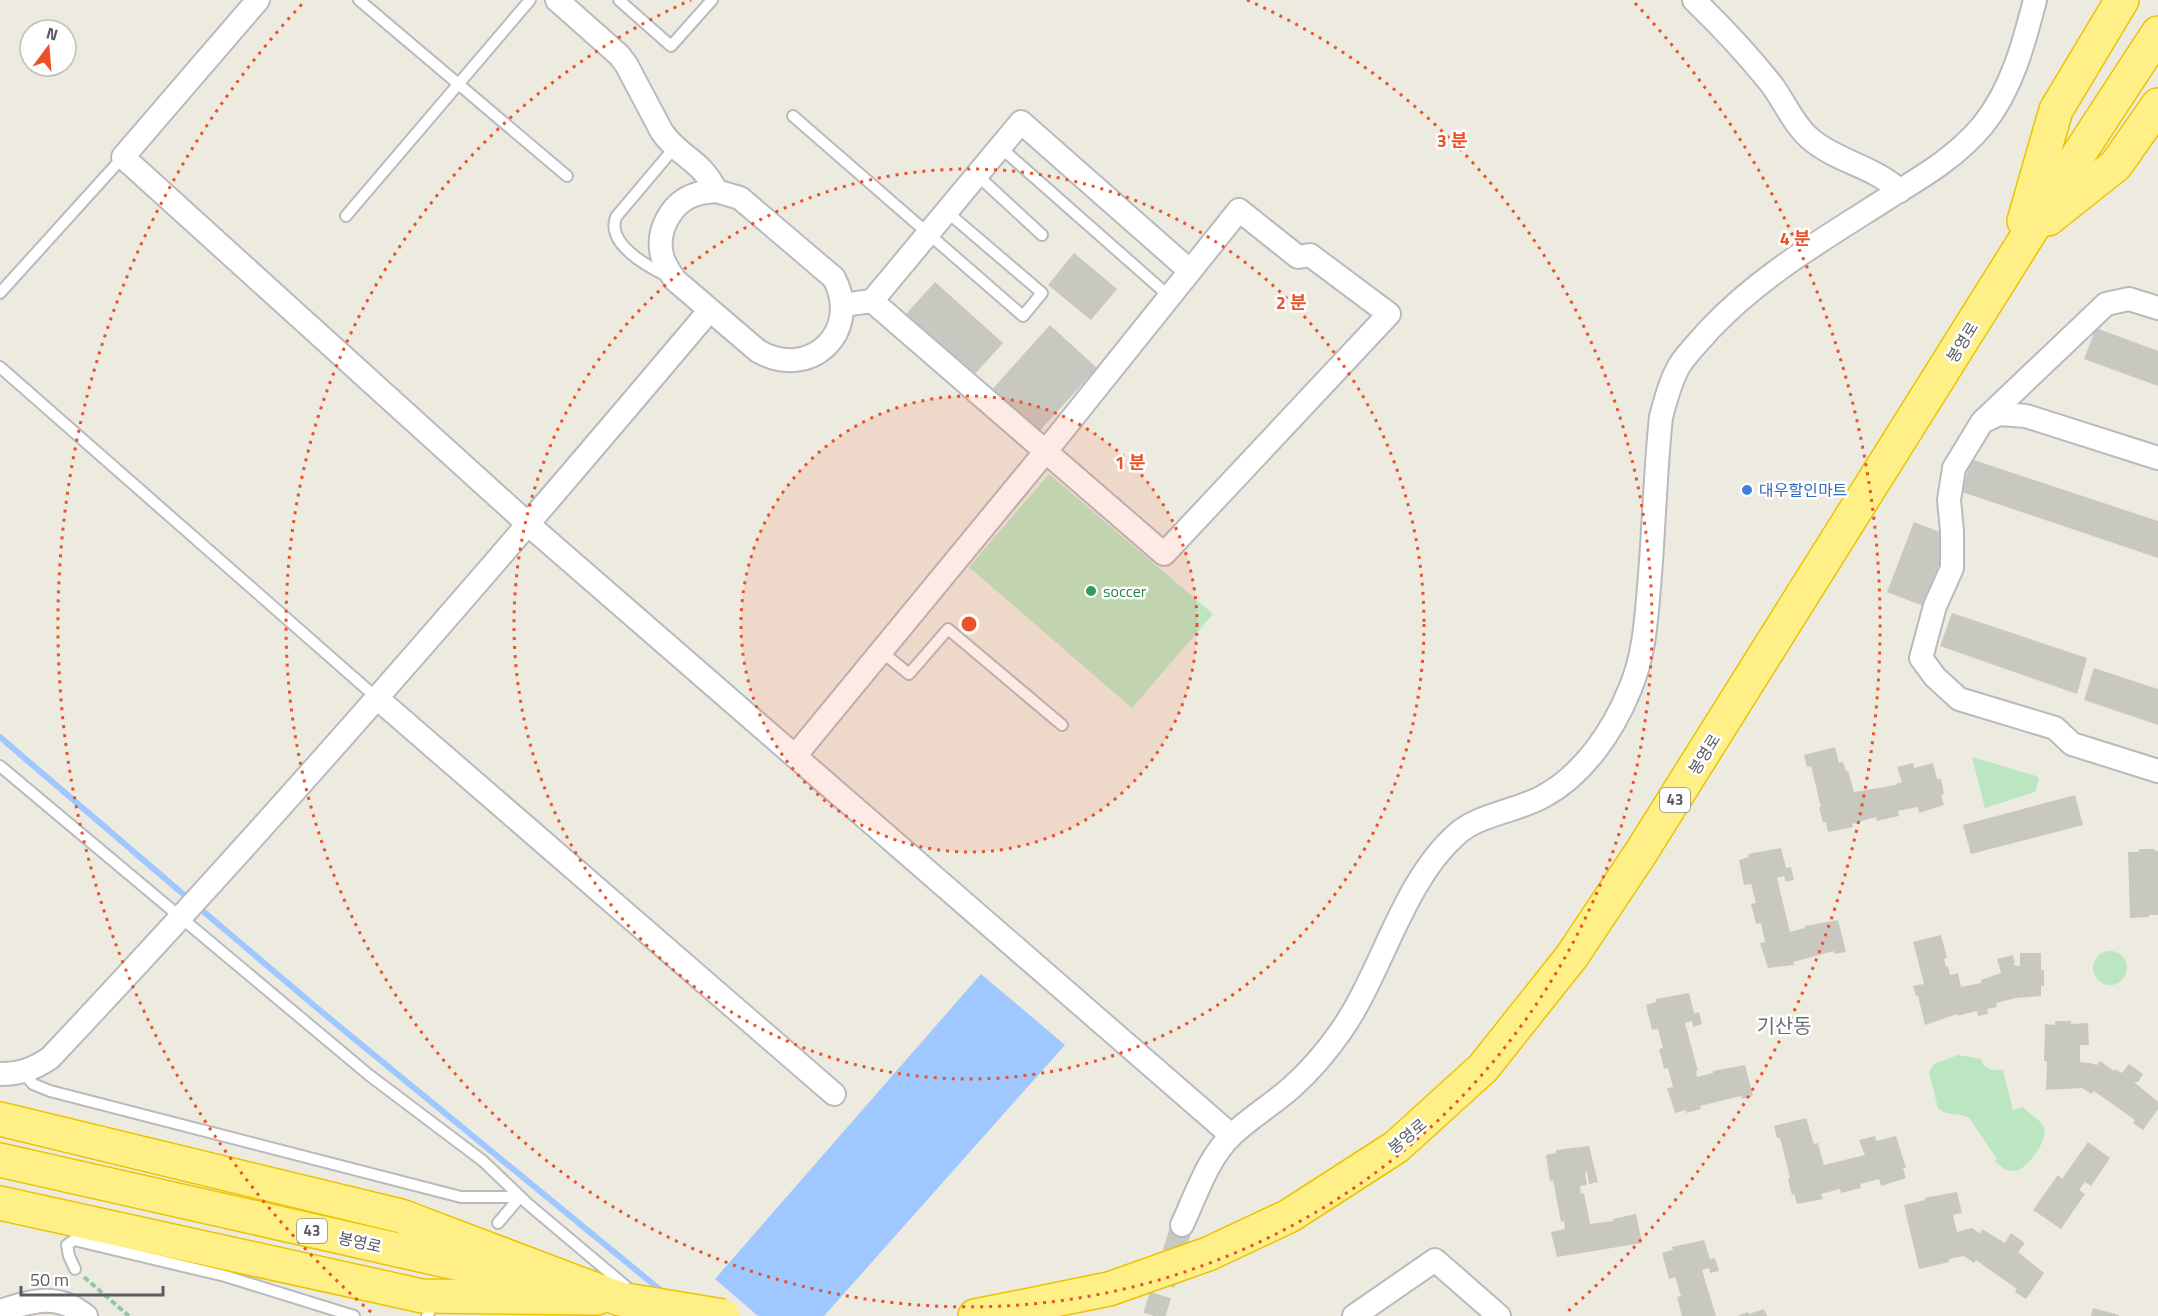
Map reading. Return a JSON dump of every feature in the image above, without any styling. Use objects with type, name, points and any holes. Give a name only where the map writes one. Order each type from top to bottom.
[{"type":"highway","points":[[2021,247],[2056,110],[2122,0]]},
{"type":"highway","name":"봉영로","points":[[975,1316],[1109,1289],[1208,1254],[1289,1216],[1396,1147],[1483,1068],[1572,956],[1640,854],[2158,33]]},
{"type":"highway","points":[[2021,247],[2116,165],[2158,105]]},
{"type":"highway","points":[[0,1119],[401,1216],[623,1300]]},
{"type":"highway","name":"봉영로","points":[[0,1160],[623,1300],[723,1316]]},
{"type":"highway","points":[[0,1203],[422,1296],[623,1300]]},
{"type":"street","points":[[258,0],[123,157],[529,525],[1231,1135]]},
{"type":"street","points":[[557,0],[619,55],[630,70],[655,123],[668,142],[699,165],[710,177],[716,191]]},
{"type":"street","points":[[1694,0],[1724,28],[1772,85],[1811,140],[1887,179],[1900,191]]},
{"type":"street","points":[[1182,1225],[1214,1158],[1231,1135],[1291,1088],[1316,1063],[1342,1030],[1375,971],[1418,884],[1429,865],[1446,844],[1458,832],[1543,796],[1574,774],[1595,750],[1614,722],[1631,688],[1644,646],[1661,417],[1670,386],[1680,364],[1731,307],[1771,274],[1923,178],[1955,155],[1984,123],[2020,57],[2035,0]]},
{"type":"street","points":[[843,305],[872,301],[1021,122],[1190,271]]},
{"type":"street","points":[[716,191],[740,198],[834,279],[840,290],[843,305],[837,334],[827,346],[808,358],[791,362],[769,357],[758,351],[709,311],[675,280],[666,268],[661,240],[665,224],[673,210],[685,199],[716,191]]},
{"type":"street","points":[[795,756],[1046,451],[1239,210],[1298,257],[1310,255],[1389,314],[1164,554],[1046,451],[872,301]]},
{"type":"street","points":[[2158,308],[2129,299],[2106,304],[1982,422],[1954,468],[1949,500],[1952,568],[1935,606],[1921,658],[1935,677],[1959,699],[2055,728],[2072,744],[2158,771]]},
{"type":"street","points":[[0,1074],[23,1072],[50,1058],[184,915],[529,525],[709,311]]},
{"type":"street","points":[[1982,422],[1999,414],[2026,416],[2158,458]]},
{"type":"street","points":[[377,698],[834,1094]]},
{"type":"street","points":[[1354,1316],[1435,1260],[1499,1316]]},
{"type":"street","points":[[0,1311],[38,1300],[56,1301],[86,1316]]},
{"type":"lane","points":[[359,0],[567,176]]},
{"type":"lane","points":[[346,216],[530,0]]},
{"type":"lane","points":[[619,0],[671,46],[712,0]]},
{"type":"lane","points":[[793,116],[1023,316],[1042,293],[946,211]]},
{"type":"lane","points":[[675,147],[616,217],[614,223],[616,236],[620,242],[647,266],[675,280]]},
{"type":"lane","points":[[1000,147],[1170,297]]},
{"type":"lane","points":[[0,293],[123,157]]},
{"type":"lane","points":[[977,175],[1042,235]]},
{"type":"lane","points":[[0,367],[377,698]]},
{"type":"lane","points":[[882,652],[909,674],[948,629],[1062,725]]},
{"type":"lane","points":[[0,766],[184,915],[369,1075],[483,1161],[520,1197],[662,1316]]},
{"type":"lane","points":[[23,1072],[33,1084],[50,1091],[461,1197],[520,1197]]},
{"type":"lane","points":[[498,1223],[520,1197]]},
{"type":"lane","points":[[75,1269],[67,1245],[74,1240],[225,1276],[354,1316]]},
{"type":"path","points":[[75,1269],[129,1316]]},
{"type":"green space","name":"soccer","points":[[1049,474],[1213,614],[1132,708],[969,567]]},
{"type":"green space","points":[[1972,757],[2036,776],[2039,779],[2035,792],[1985,808]]},
{"type":"green space","points":[[2110,951],[2122,956],[2127,968],[2122,980],[2110,985],[2098,980],[2093,968],[2098,956]]},
{"type":"green space","points":[[1958,1055],[1981,1059],[1987,1068],[1992,1070],[2003,1070],[2013,1110],[2023,1107],[2044,1127],[2045,1133],[2036,1154],[2020,1169],[2009,1171],[1994,1160],[1997,1159],[1969,1118],[1945,1113],[1938,1108],[1929,1072],[1934,1064]]},
{"type":"water","points":[[981,974],[1065,1045],[824,1316],[758,1316],[715,1279]]},
{"type":"building","points":[[1074,253],[1117,289],[1091,320],[1048,285]]},
{"type":"building","points":[[935,282],[1003,343],[974,375],[906,314]]},
{"type":"building","points":[[1050,325],[1097,368],[1035,436],[988,394]]},
{"type":"building","points":[[2096,328],[2158,351],[2158,386],[2084,359]]},
{"type":"building","points":[[1971,459],[2158,521],[2158,558],[1962,492]]},
{"type":"building","points":[[1914,522],[1950,536],[1923,606],[1887,592]]},
{"type":"building","points":[[1952,613],[2087,658],[2077,694],[1940,646]]},
{"type":"building","points":[[2094,668],[2158,689],[2158,725],[2084,700]]},
{"type":"building","points":[[1835,747],[1839,763],[1843,762],[1848,771],[1854,792],[1902,782],[1897,767],[1913,763],[1914,768],[1933,763],[1937,779],[1941,779],[1944,794],[1941,795],[1944,805],[1919,813],[1918,807],[1898,811],[1899,816],[1877,821],[1876,817],[1852,824],[1853,827],[1828,832],[1826,822],[1823,823],[1811,766],[1807,767],[1804,755]]},
{"type":"building","points":[[2075,795],[2083,825],[1971,854],[1963,825]]},
{"type":"building","points":[[1781,848],[1786,868],[1791,867],[1794,880],[1786,882],[1784,876],[1777,878],[1790,932],[1805,928],[1805,926],[1838,920],[1846,952],[1834,954],[1834,951],[1793,962],[1794,965],[1768,968],[1760,943],[1765,942],[1761,923],[1756,924],[1751,904],[1756,903],[1751,884],[1744,885],[1739,860],[1749,857],[1748,854]]},
{"type":"building","points":[[2139,849],[2158,851],[2158,915],[2130,918],[2128,852],[2139,852]]},
{"type":"building","points":[[1941,935],[1947,958],[1944,959],[1946,967],[1948,966],[1950,975],[1958,973],[1961,987],[1981,983],[1981,980],[2001,973],[1997,959],[2013,955],[2015,963],[2013,965],[2020,966],[2020,953],[2041,953],[2044,986],[2041,986],[2041,996],[2016,998],[1996,1003],[1997,1007],[1987,1009],[1988,1014],[1978,1016],[1977,1011],[1957,1016],[1957,1014],[1925,1025],[1918,996],[1913,986],[1924,984],[1913,942]]},
{"type":"building","points":[[1689,993],[1694,1013],[1699,1012],[1702,1024],[1693,1027],[1692,1021],[1685,1023],[1698,1071],[1696,1071],[1697,1077],[1713,1073],[1713,1071],[1745,1065],[1753,1096],[1742,1099],[1741,1096],[1700,1106],[1701,1109],[1686,1113],[1686,1110],[1675,1113],[1667,1088],[1673,1087],[1668,1068],[1664,1069],[1659,1049],[1663,1048],[1658,1029],[1652,1030],[1646,1005],[1656,1002],[1656,999]]},
{"type":"building","points":[[2055,1021],[2071,1021],[2071,1024],[2088,1023],[2089,1045],[2080,1045],[2080,1062],[2097,1065],[2100,1061],[2114,1071],[2115,1069],[2122,1073],[2129,1064],[2143,1074],[2138,1082],[2134,1082],[2158,1102],[2158,1109],[2143,1130],[2133,1123],[2135,1120],[2094,1091],[2091,1094],[2082,1088],[2046,1090],[2045,1024],[2055,1025]]},
{"type":"building","points":[[1806,1118],[1814,1144],[1818,1143],[1824,1165],[1865,1155],[1859,1140],[1875,1136],[1876,1141],[1896,1136],[1906,1168],[1903,1168],[1906,1178],[1881,1186],[1879,1179],[1860,1184],[1861,1188],[1841,1193],[1840,1189],[1821,1194],[1823,1199],[1797,1204],[1794,1194],[1792,1195],[1780,1138],[1777,1138],[1774,1126]]},
{"type":"building","points":[[2088,1142],[2110,1158],[2091,1186],[2085,1182],[2079,1190],[2085,1194],[2061,1229],[2033,1210],[2058,1175],[2062,1179]]},
{"type":"building","points":[[1589,1146],[1598,1182],[1589,1184],[1587,1172],[1585,1173],[1587,1185],[1580,1186],[1581,1194],[1584,1193],[1590,1224],[1614,1221],[1613,1219],[1636,1214],[1642,1243],[1557,1257],[1551,1232],[1565,1229],[1564,1221],[1561,1222],[1553,1180],[1550,1181],[1546,1155],[1556,1153],[1556,1150]]},
{"type":"building","points":[[1957,1192],[1962,1213],[1953,1215],[1957,1232],[1972,1228],[1980,1234],[1982,1229],[2005,1243],[2011,1233],[2025,1243],[2018,1252],[2044,1273],[2026,1299],[2015,1292],[2017,1289],[1976,1260],[1974,1263],[1964,1256],[1919,1269],[1904,1205],[1925,1200],[1924,1198]]},
{"type":"building","points":[[1704,1240],[1710,1259],[1715,1258],[1719,1271],[1710,1273],[1709,1268],[1702,1270],[1716,1316],[1682,1316],[1677,1297],[1681,1296],[1675,1277],[1669,1279],[1662,1253],[1673,1250],[1672,1247]]},
{"type":"building","points":[[2093,1308],[2119,1315],[2119,1316],[2091,1316]]},
{"type":"building","points":[[1764,1309],[1767,1316],[1737,1316],[1748,1312],[1749,1314]]},
{"type":"waterway","points":[[0,737],[190,900]]},
{"type":"waterway","points":[[198,907],[323,1013],[664,1293]]},
{"type":"tunnel","points":[[1154,1316],[1182,1225]]},
{"type":"place","name":"대우할인마트","points":[[1747,490]]},
{"type":"place","name":"soccer","points":[[1091,591]]},
{"type":"district","name":"기산동","points":[[1784,1026]]}]
